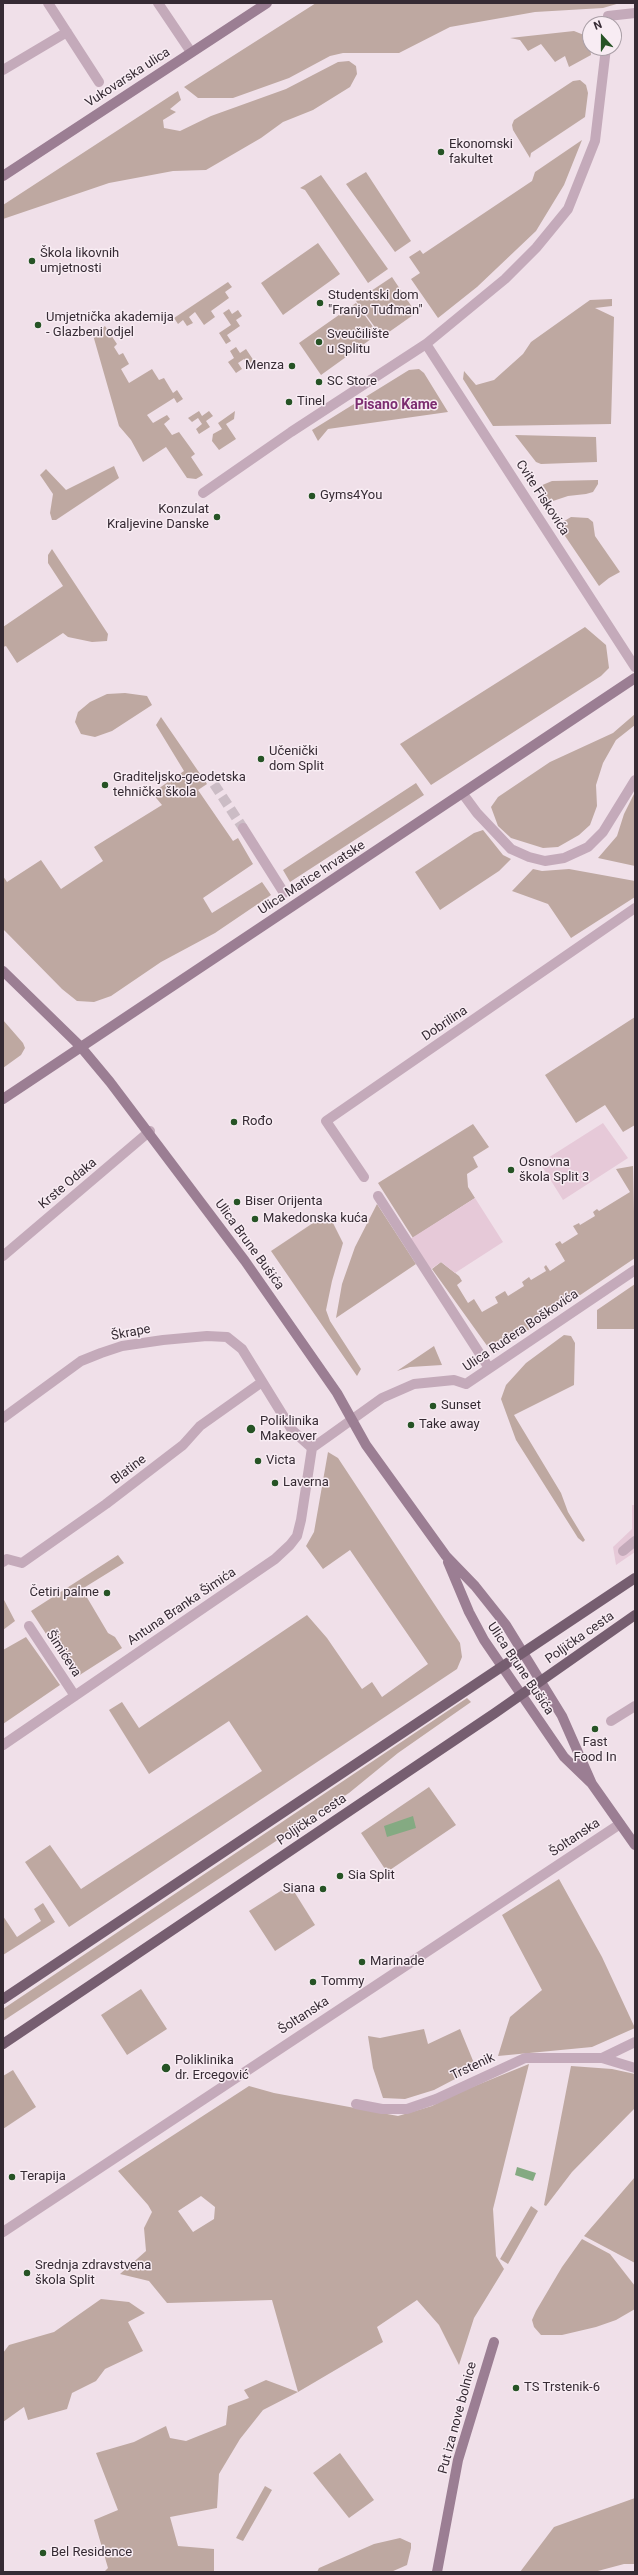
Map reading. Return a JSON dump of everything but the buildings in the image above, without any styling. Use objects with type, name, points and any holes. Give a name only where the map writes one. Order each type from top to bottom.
[{"type":"main road","name":"Poljička cesta","points":[[3,1999],[523,1651],[635,1578]]},
{"type":"main road","name":"Poljička cesta","points":[[3,2044],[521,1695],[635,1615]]},
{"type":"street","points":[[48,3],[99,82]]},
{"type":"street","points":[[158,3],[191,52]]},
{"type":"street","name":"Vukovarska ulica","points":[[3,176],[267,3]]},
{"type":"street","points":[[622,16],[635,13]]},
{"type":"street","points":[[3,70],[67,32]]},
{"type":"street","points":[[203,493],[298,427],[426,344],[505,279],[536,248],[568,210],[595,141],[605,56]]},
{"type":"street","name":"Cvite Fiskovića","points":[[426,344],[635,668]]},
{"type":"street","name":"Ulica Matice hrvatske","points":[[3,1099],[80,1046],[210,963],[635,678]]},
{"type":"street","points":[[463,794],[492,831],[511,849],[529,857],[545,861],[564,858],[588,847],[603,832],[612,814],[635,780]]},
{"type":"street","points":[[243,828],[284,893]]},
{"type":"street","name":"Dobrilina","points":[[364,1177],[326,1121],[635,908]]},
{"type":"street","name":"Ulica Brune Bušića","points":[[3,971],[80,1046],[150,1131],[245,1260],[336,1394],[366,1445],[446,1556],[492,1606],[523,1651],[562,1716],[592,1784]]},
{"type":"street","name":"Krste Odaka","points":[[3,1256],[150,1131]]},
{"type":"street","points":[[378,1196],[489,1368]]},
{"type":"street","name":"Ulica Ruđera Boškovića","points":[[352,1420],[382,1398],[414,1384],[454,1380],[466,1384],[635,1270]]},
{"type":"street","name":"Škrape","points":[[3,1418],[81,1360],[122,1346],[163,1340],[207,1336],[227,1337],[242,1349],[262,1382]]},
{"type":"street","points":[[262,1382],[292,1430],[312,1448],[352,1420]]},
{"type":"street","name":"Blatine","points":[[3,1562],[7,1559],[22,1563],[106,1504],[183,1445],[200,1426],[262,1382]]},
{"type":"street","name":"Antuna Branka Šimića","points":[[3,1744],[268,1563],[290,1545],[297,1536],[301,1520],[312,1448]]},
{"type":"street","points":[[623,1551],[635,1541]]},
{"type":"street","name":"Ulica Brune Bušića","points":[[446,1556],[478,1630],[501,1666],[564,1757],[592,1784],[635,1846]]},
{"type":"street","name":"Šimićeva","points":[[29,1626],[74,1696]]},
{"type":"street","points":[[611,1721],[635,1706]]},
{"type":"street","name":"Šoltanska","points":[[3,2232],[620,1824]]},
{"type":"street","name":"Trstenik","points":[[602,2058],[635,2042]]},
{"type":"street","name":"Trstenik","points":[[356,2104],[382,2109],[407,2109],[436,2099],[524,2058],[602,2058],[635,2068]]},
{"type":"street","name":"Put iza nove bolnice","points":[[437,2572],[461,2448],[494,2342]]},
{"type":"shaded area","points":[[316,3],[620,3],[603,8],[535,12],[450,27],[399,53],[343,53],[330,56],[289,78],[233,98],[198,98],[184,87]]},
{"type":"shaded area","points":[[574,31],[582,34],[582,56],[589,56],[569,67],[565,56],[555,62],[541,44],[528,51],[520,40],[510,38]]},
{"type":"shaded area","points":[[349,61],[356,66],[357,74],[350,87],[313,110],[283,122],[261,138],[206,170],[173,171],[109,183],[3,219],[3,205],[178,91],[181,100],[170,109],[176,112],[163,120],[164,128],[180,131],[211,116],[286,89],[338,62]]},
{"type":"shaded area","points":[[580,80],[586,85],[588,93],[585,117],[531,153],[530,158],[513,130],[512,125],[514,120],[573,81]]},
{"type":"shaded area","points":[[582,140],[564,185],[536,231],[477,287],[438,318],[411,279],[420,273],[409,257],[420,250],[423,254],[532,181],[535,172]]},
{"type":"shaded area","points":[[366,172],[411,241],[395,252],[346,184]]},
{"type":"shaded area","points":[[321,175],[388,269],[368,283],[305,190],[300,188]]},
{"type":"shaded area","points":[[318,243],[340,274],[283,315],[261,283]]},
{"type":"shaded area","points":[[392,277],[416,313],[382,337],[356,301]]},
{"type":"shaded area","points":[[228,282],[232,287],[225,292],[229,298],[211,311],[215,317],[204,325],[195,312],[189,317],[193,323],[187,326],[183,320],[178,324],[174,318]]},
{"type":"shaded area","points":[[612,299],[612,306],[595,308],[614,317],[611,424],[493,426],[463,379],[464,371],[476,385],[494,380],[523,354],[531,342],[590,300]]},
{"type":"shaded area","points":[[356,303],[378,334],[321,375],[299,343]]},
{"type":"shaded area","points":[[229,309],[232,314],[238,310],[242,316],[236,320],[240,326],[227,335],[231,341],[226,344],[219,333],[231,325],[223,313]]},
{"type":"shaded area","points":[[105,326],[117,344],[114,347],[119,355],[123,353],[129,364],[121,369],[129,383],[152,369],[159,380],[164,378],[173,393],[177,390],[183,399],[177,403],[174,398],[147,415],[153,423],[167,415],[170,419],[164,424],[172,435],[179,432],[195,454],[191,457],[203,475],[196,479],[187,478],[166,447],[143,462],[131,440],[119,426],[93,335]]},
{"type":"shaded area","points":[[236,347],[240,353],[246,349],[254,361],[248,364],[244,359],[238,363],[242,369],[236,373],[228,362],[234,358],[230,351]]},
{"type":"shaded area","points":[[419,369],[424,373],[448,412],[328,429],[318,441],[312,430],[409,370]]},
{"type":"shaded area","points":[[199,411],[202,416],[209,411],[213,416],[206,421],[210,427],[199,434],[196,429],[202,424],[198,418],[192,422],[188,418]]},
{"type":"shaded area","points":[[235,411],[234,419],[226,424],[236,439],[219,450],[212,441],[213,434],[222,429],[218,423]]},
{"type":"shaded area","points":[[515,435],[596,437],[597,462],[541,464],[536,462]]},
{"type":"shaded area","points":[[114,466],[119,478],[56,520],[52,520],[50,513],[53,494],[40,475],[46,469],[66,490]]},
{"type":"shaded area","points":[[598,480],[598,484],[593,492],[586,494],[568,496],[553,501],[543,500],[539,495],[540,486],[552,481]]},
{"type":"shaded area","points":[[571,517],[588,518],[593,522],[595,536],[620,572],[599,586],[563,533],[561,523]]},
{"type":"shaded area","points":[[52,549],[108,634],[107,641],[92,642],[68,637],[63,633],[17,663],[6,646],[3,647],[3,627],[63,586],[48,563],[48,555]]},
{"type":"shaded area","points":[[585,627],[606,645],[609,668],[601,676],[431,785],[400,744]]},
{"type":"shaded area","points":[[125,693],[147,696],[152,705],[112,731],[95,737],[81,734],[75,722],[78,712],[90,702],[107,694]]},
{"type":"shaded area","points":[[635,714],[635,725],[616,740],[603,763],[596,785],[597,806],[590,825],[579,835],[558,847],[543,848],[511,838],[498,826],[491,807],[498,797],[550,762],[613,733]]},
{"type":"shaded area","points":[[161,717],[207,784],[198,790],[233,841],[238,838],[253,864],[203,898],[212,913],[262,882],[271,895],[215,933],[161,962],[111,996],[94,1002],[77,1001],[62,989],[3,929],[3,876],[7,882],[41,860],[61,889],[103,861],[94,847],[162,805],[152,793],[184,771],[156,725]]},
{"type":"shaded area","points":[[416,783],[424,795],[290,882],[283,870]]},
{"type":"shaded area","points":[[635,792],[635,866],[598,858],[617,836],[624,814]]},
{"type":"shaded area","points":[[483,830],[503,855],[511,859],[499,871],[440,910],[415,872],[474,833]]},
{"type":"shaded area","points":[[533,869],[542,871],[569,869],[635,881],[635,897],[571,938],[548,904],[512,891]]},
{"type":"shaded area","points":[[635,1017],[635,1125],[623,1132],[605,1105],[576,1123],[545,1075]]},
{"type":"shaded area","points":[[3,1020],[23,1043],[25,1048],[21,1055],[3,1068]]},
{"type":"shaded area","points":[[603,1123],[628,1158],[563,1200],[540,1163]]},
{"type":"shaded area","points":[[473,1124],[489,1147],[473,1157],[478,1167],[467,1174],[468,1187],[475,1198],[413,1238],[378,1183]]},
{"type":"shaded area","points":[[633,1166],[635,1258],[493,1354],[432,1269],[441,1262],[459,1276],[462,1281],[457,1285],[468,1303],[474,1299],[482,1312],[498,1303],[495,1297],[505,1291],[508,1296],[524,1286],[522,1282],[529,1277],[531,1280],[546,1271],[544,1267],[546,1265],[550,1271],[565,1261],[555,1244],[560,1241],[562,1244],[578,1234],[573,1226],[579,1223],[580,1225],[595,1216],[593,1212],[597,1209],[599,1211],[630,1192],[616,1169]]},
{"type":"shaded area","points":[[475,1198],[503,1242],[455,1273],[441,1262],[427,1272],[407,1241]]},
{"type":"shaded area","points":[[377,1204],[416,1264],[336,1318],[342,1284],[355,1247]]},
{"type":"shaded area","points":[[328,1213],[343,1243],[332,1281],[326,1310],[330,1321],[361,1369],[357,1376],[271,1251]]},
{"type":"shaded area","points":[[635,1284],[635,1329],[597,1329],[597,1310]]},
{"type":"shaded area","points":[[564,1335],[571,1336],[575,1343],[574,1385],[514,1415],[561,1493],[568,1512],[585,1540],[583,1542],[578,1538],[516,1440],[501,1399],[506,1385],[526,1363]]},
{"type":"shaded area","points":[[434,1346],[442,1365],[410,1367],[397,1371]]},
{"type":"shaded area","points":[[328,1452],[338,1458],[460,1643],[462,1657],[457,1669],[69,1927],[25,1862],[50,1845],[81,1889],[262,1771],[229,1721],[149,1774],[109,1710],[122,1702],[139,1728],[307,1615],[327,1638],[362,1689],[372,1682],[382,1697],[428,1664],[350,1550],[323,1569],[306,1546],[314,1532]]},
{"type":"shaded area","points":[[632,1505],[635,1505],[635,1552],[616,1565],[613,1547],[632,1529]]},
{"type":"shaded area","points":[[118,1555],[124,1563],[82,1589],[108,1633],[115,1637],[122,1648],[75,1678],[31,1611]]},
{"type":"shaded area","points":[[3,1598],[15,1621],[3,1630]]},
{"type":"shaded area","points":[[26,1637],[60,1685],[3,1724],[3,1650]]},
{"type":"shaded area","points":[[467,1698],[471,1702],[398,1753],[349,1793],[3,2021],[3,2009]]},
{"type":"shaded area","points":[[429,1787],[456,1825],[387,1872],[361,1833]]},
{"type":"shaded area","points":[[413,1816],[416,1828],[387,1837],[384,1826]]},
{"type":"shaded area","points":[[559,1879],[602,1957],[635,2028],[592,2047],[498,2056],[510,2017],[542,1990],[502,1915]]},
{"type":"shaded area","points":[[290,1885],[315,1925],[275,1951],[249,1911]]},
{"type":"shaded area","points":[[43,1903],[55,1922],[3,1955],[3,1916],[17,1937],[41,1921],[34,1909]]},
{"type":"shaded area","points":[[141,1989],[167,2029],[127,2055],[101,2015]]},
{"type":"shaded area","points":[[424,2029],[428,2044],[460,2029],[476,2068],[434,2090],[405,2099],[383,2098],[373,2068],[368,2036],[380,2038]]},
{"type":"shaded area","points":[[529,2064],[493,2209],[496,2256],[504,2269],[474,2318],[459,2365],[439,2325],[417,2300],[377,2327],[383,2342],[298,2392],[272,2300],[167,2303],[149,2281],[120,2274],[146,2251],[144,2228],[152,2212],[148,2205],[118,2171],[249,2086],[274,2093],[398,2116],[432,2106],[455,2094]],"holes":[[[201,2196],[215,2207],[214,2219],[193,2232],[178,2211]]]},
{"type":"shaded area","points":[[571,2066],[612,2069],[635,2074],[635,2108],[572,2172],[546,2206],[544,2205]]},
{"type":"shaded area","points":[[13,2070],[36,2107],[3,2129],[3,2076]]},
{"type":"shaded area","points":[[517,2167],[536,2173],[533,2181],[515,2175]]},
{"type":"shaded area","points":[[635,2177],[635,2263],[584,2236]]},
{"type":"shaded area","points":[[531,2206],[538,2211],[508,2264],[500,2259]]},
{"type":"shaded area","points":[[582,2239],[610,2254],[635,2286],[635,2309],[616,2320],[596,2327],[562,2335],[541,2335],[534,2327],[532,2320],[562,2267]]},
{"type":"shaded area","points":[[101,2299],[129,2302],[145,2313],[128,2322],[143,2351],[105,2369],[96,2381],[72,2393],[67,2409],[28,2420],[24,2407],[3,2422],[3,2353],[9,2345],[54,2332]]},
{"type":"shaded area","points":[[266,2380],[298,2392],[263,2410],[240,2439],[219,2474],[217,2508],[170,2517],[178,2546],[214,2549],[214,2572],[104,2572],[108,2568],[94,2520],[118,2510],[96,2453],[134,2442],[166,2426],[170,2438],[186,2441],[226,2425],[228,2406],[249,2398],[244,2390]]},
{"type":"shaded area","points":[[340,2453],[374,2500],[349,2518],[313,2473]]},
{"type":"shaded area","points":[[265,2486],[272,2490],[243,2541],[236,2538]]},
{"type":"shaded area","points":[[635,2498],[635,2564],[624,2564],[594,2572],[520,2572],[554,2527]]},
{"type":"shaded area","points":[[400,2538],[411,2543],[407,2565],[391,2572],[317,2572],[319,2568],[374,2544]]},
{"type":"tunnel","points":[[214,784],[243,828]]},
{"type":"place","name":"Ekonomski fakultet","points":[[441,152]]},
{"type":"place","name":"Škola likovnih umjetnosti","points":[[32,261]]},
{"type":"place","name":"Studentski dom \"Franjo Tuđman\"","points":[[320,303]]},
{"type":"place","name":"Umjetnička akademija - Glazbeni odjel","points":[[38,325]]},
{"type":"place","name":"Sveučilište u Splitu","points":[[319,342]]},
{"type":"place","name":"Menza","points":[[292,366]]},
{"type":"place","name":"SC Store","points":[[319,382]]},
{"type":"place","name":"Tinel","points":[[289,402]]},
{"type":"place","name":"Gyms4You","points":[[312,496]]},
{"type":"place","name":"Konzulat Kraljevine Danske","points":[[217,517]]},
{"type":"place","name":"Učenički dom Split","points":[[261,759]]},
{"type":"place","name":"Graditeljsko-geodetska tehnička škola","points":[[105,785]]},
{"type":"place","name":"Rođo","points":[[234,1122]]},
{"type":"place","name":"Osnovna škola Split 3","points":[[511,1170]]},
{"type":"place","name":"Biser Orijenta","points":[[237,1202]]},
{"type":"place","name":"Makedonska kuća","points":[[255,1219]]},
{"type":"place","name":"Sunset","points":[[433,1406]]},
{"type":"place","name":"Take away","points":[[411,1425]]},
{"type":"place","name":"Poliklinika Makeover","points":[[251,1429]]},
{"type":"place","name":"Victa","points":[[258,1461]]},
{"type":"place","name":"Laverna","points":[[275,1483]]},
{"type":"place","name":"Četiri palme","points":[[107,1593]]},
{"type":"place","name":"Fast Food In","points":[[595,1729]]},
{"type":"place","name":"Sia Split","points":[[340,1876]]},
{"type":"place","name":"Siana","points":[[323,1889]]},
{"type":"place","name":"Marinade","points":[[362,1962]]},
{"type":"place","name":"Tommy","points":[[313,1982]]},
{"type":"place","name":"Poliklinika dr. Ercegović","points":[[166,2068]]},
{"type":"place","name":"Terapija","points":[[12,2177]]},
{"type":"place","name":"Srednja zdravstvena škola Split","points":[[27,2273]]},
{"type":"place","name":"TS Trstenik-6","points":[[516,2388]]},
{"type":"place","name":"Bel Residence","points":[[43,2553]]},
{"type":"district","name":"Pisano Kame","points":[[396,405]]}]
